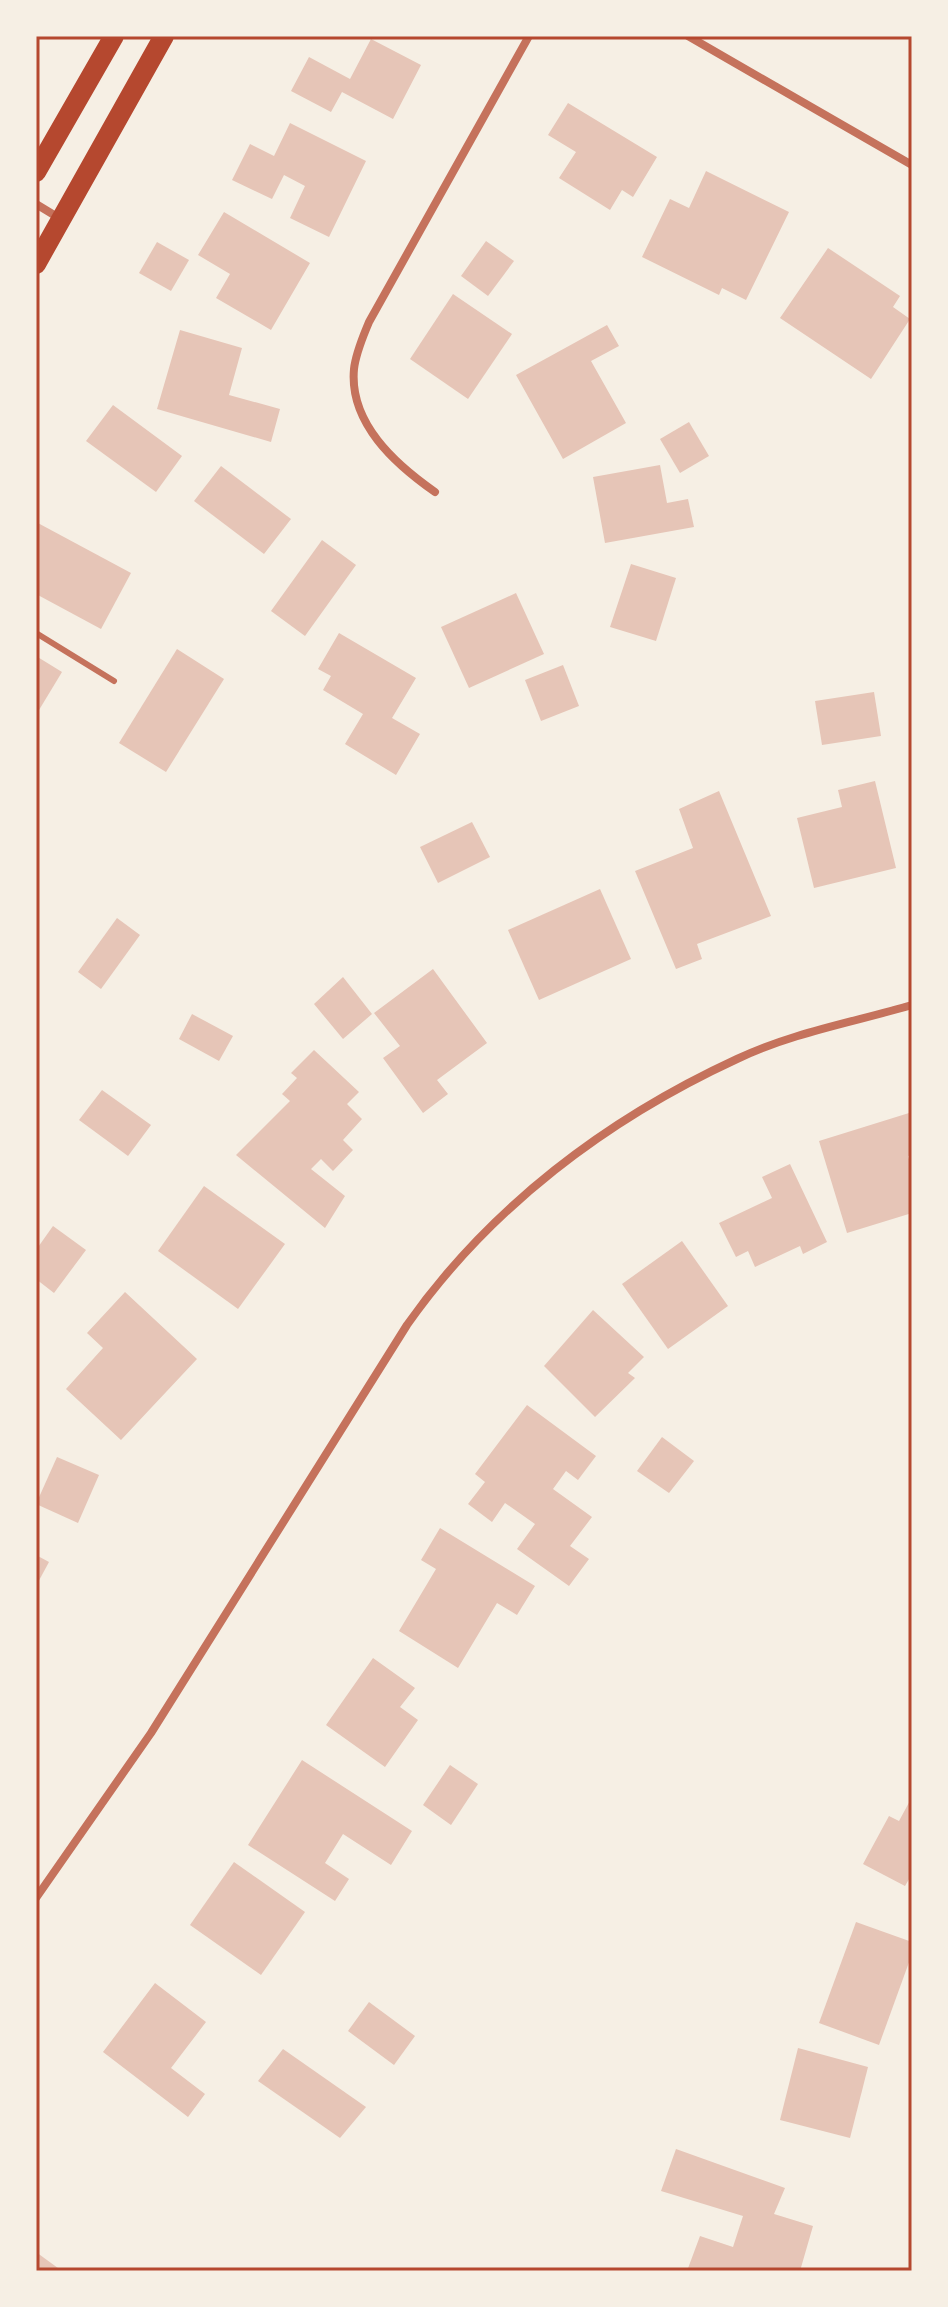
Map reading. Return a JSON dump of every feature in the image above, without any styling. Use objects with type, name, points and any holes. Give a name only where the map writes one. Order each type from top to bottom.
[{"type":"main road","points":[[36,172],[114,36]]},
{"type":"main road","points":[[36,264],[164,36]]},
{"type":"street","points":[[435,492],[387,454],[368,426],[356,399],[356,360],[369,322],[529,36]]},
{"type":"street","points":[[688,36],[912,165]]},
{"type":"street","points":[[36,204],[62,219]]},
{"type":"street","points":[[36,1898],[151,1733],[399,1338],[427,1296],[464,1253],[558,1167],[600,1134],[641,1110],[750,1053],[912,1005]]},
{"type":"lane","points":[[36,633],[114,681]]},
{"type":"building","points":[[371,39],[421,65],[393,119],[342,92],[331,112],[291,91],[309,57],[350,79]]},
{"type":"building","points":[[568,103],[657,157],[633,197],[622,190],[610,210],[559,178],[576,152],[548,135]]},
{"type":"building","points":[[290,123],[366,161],[329,237],[290,218],[305,186],[284,175],[272,199],[232,180],[250,144],[274,156]]},
{"type":"building","points":[[706,171],[789,212],[746,300],[722,288],[719,295],[642,257],[670,199],[689,208]]},
{"type":"building","points":[[224,212],[310,263],[271,330],[216,298],[230,274],[198,255]]},
{"type":"building","points":[[486,241],[514,261],[488,296],[461,276]]},
{"type":"building","points":[[157,242],[189,260],[171,291],[139,273]]},
{"type":"building","points":[[828,248],[900,296],[893,307],[910,319],[871,379],[780,318]]},
{"type":"building","points":[[453,294],[512,334],[468,399],[410,359]]},
{"type":"building","points":[[607,325],[619,346],[591,361],[626,423],[563,459],[516,375]]},
{"type":"building","points":[[180,330],[242,348],[229,395],[280,409],[271,442],[157,409]]},
{"type":"building","points":[[113,405],[182,456],[156,492],[86,441]]},
{"type":"building","points":[[689,422],[709,456],[680,473],[660,439]]},
{"type":"building","points":[[660,465],[667,503],[688,499],[694,527],[605,543],[593,477]]},
{"type":"building","points":[[221,466],[291,519],[264,554],[194,501]]},
{"type":"building","points":[[36,522],[131,573],[101,629],[36,594]]},
{"type":"building","points":[[322,540],[356,565],[305,636],[271,611]]},
{"type":"building","points":[[631,564],[676,578],[656,641],[610,627]]},
{"type":"building","points":[[516,593],[544,654],[469,688],[441,627]]},
{"type":"building","points":[[339,633],[416,678],[392,718],[420,734],[396,775],[345,744],[363,714],[323,690],[331,676],[318,669]]},
{"type":"building","points":[[177,649],[224,679],[166,772],[119,743]]},
{"type":"building","points":[[36,656],[62,672],[36,715]]},
{"type":"building","points":[[563,665],[579,706],[541,721],[525,680]]},
{"type":"building","points":[[874,692],[881,736],[822,745],[815,701]]},
{"type":"building","points":[[875,781],[896,868],[814,888],[797,818],[842,807],[838,790]]},
{"type":"building","points":[[719,791],[771,916],[697,944],[702,959],[676,969],[635,871],[693,848],[679,809]]},
{"type":"building","points":[[472,822],[490,857],[438,883],[420,847]]},
{"type":"building","points":[[600,889],[631,959],[539,1000],[508,930]]},
{"type":"building","points":[[117,918],[140,935],[101,989],[78,972]]},
{"type":"building","points":[[433,969],[487,1043],[437,1080],[448,1094],[423,1113],[383,1058],[400,1046],[374,1013]]},
{"type":"building","points":[[343,977],[372,1014],[343,1039],[314,1004]]},
{"type":"building","points":[[192,1014],[233,1036],[219,1061],[179,1039]]},
{"type":"building","points":[[314,1050],[359,1092],[347,1104],[362,1119],[343,1140],[353,1150],[333,1171],[321,1159],[311,1169],[345,1196],[325,1228],[236,1155],[290,1101],[282,1094],[297,1078],[291,1073]]},
{"type":"building","points":[[102,1090],[151,1125],[128,1156],[79,1120]]},
{"type":"building","points":[[909,1113],[912,1121],[912,1155],[908,1156],[912,1169],[912,1213],[847,1233],[819,1141]]},
{"type":"building","points":[[790,1164],[827,1242],[803,1254],[800,1246],[755,1267],[748,1251],[736,1257],[719,1223],[772,1198],[762,1177]]},
{"type":"building","points":[[204,1186],[285,1244],[238,1309],[158,1251]]},
{"type":"building","points":[[53,1226],[86,1250],[54,1293],[36,1279],[36,1250]]},
{"type":"building","points":[[682,1241],[728,1306],[668,1349],[622,1284]]},
{"type":"building","points":[[125,1292],[197,1359],[121,1440],[66,1389],[103,1348],[87,1333]]},
{"type":"building","points":[[593,1310],[644,1357],[628,1373],[635,1378],[595,1417],[544,1366]]},
{"type":"building","points":[[527,1405],[596,1456],[578,1480],[566,1471],[553,1489],[592,1517],[570,1546],[589,1559],[569,1586],[517,1549],[535,1524],[505,1503],[492,1522],[468,1504],[485,1482],[475,1474]]},
{"type":"building","points":[[662,1437],[694,1461],[669,1493],[637,1471]]},
{"type":"building","points":[[57,1457],[99,1475],[78,1523],[36,1504]]},
{"type":"building","points":[[440,1528],[535,1586],[517,1615],[497,1603],[458,1668],[399,1631],[436,1569],[421,1560]]},
{"type":"building","points":[[36,1555],[49,1562],[36,1586]]},
{"type":"building","points":[[373,1658],[415,1688],[400,1707],[418,1720],[385,1767],[326,1725]]},
{"type":"building","points":[[302,1760],[412,1831],[391,1865],[343,1834],[325,1863],[349,1879],[335,1901],[248,1845]]},
{"type":"building","points":[[450,1765],[478,1784],[451,1825],[423,1805]]},
{"type":"building","points":[[912,1797],[912,1874],[905,1886],[863,1864],[889,1816],[899,1821]]},
{"type":"building","points":[[234,1862],[305,1912],[261,1975],[190,1925]]},
{"type":"building","points":[[856,1922],[912,1942],[912,1954],[879,2045],[819,2023]]},
{"type":"building","points":[[155,1983],[206,2022],[171,2068],[205,2094],[188,2117],[103,2052]]},
{"type":"building","points":[[369,2002],[415,2036],[394,2065],[348,2031]]},
{"type":"building","points":[[798,2048],[868,2067],[850,2138],[780,2120]]},
{"type":"building","points":[[283,2049],[366,2107],[340,2138],[258,2081]]},
{"type":"building","points":[[676,2149],[785,2188],[774,2214],[813,2226],[800,2271],[687,2271],[700,2236],[733,2247],[743,2216],[661,2191]]},
{"type":"building","points":[[36,2252],[62,2271],[36,2271]]}]
